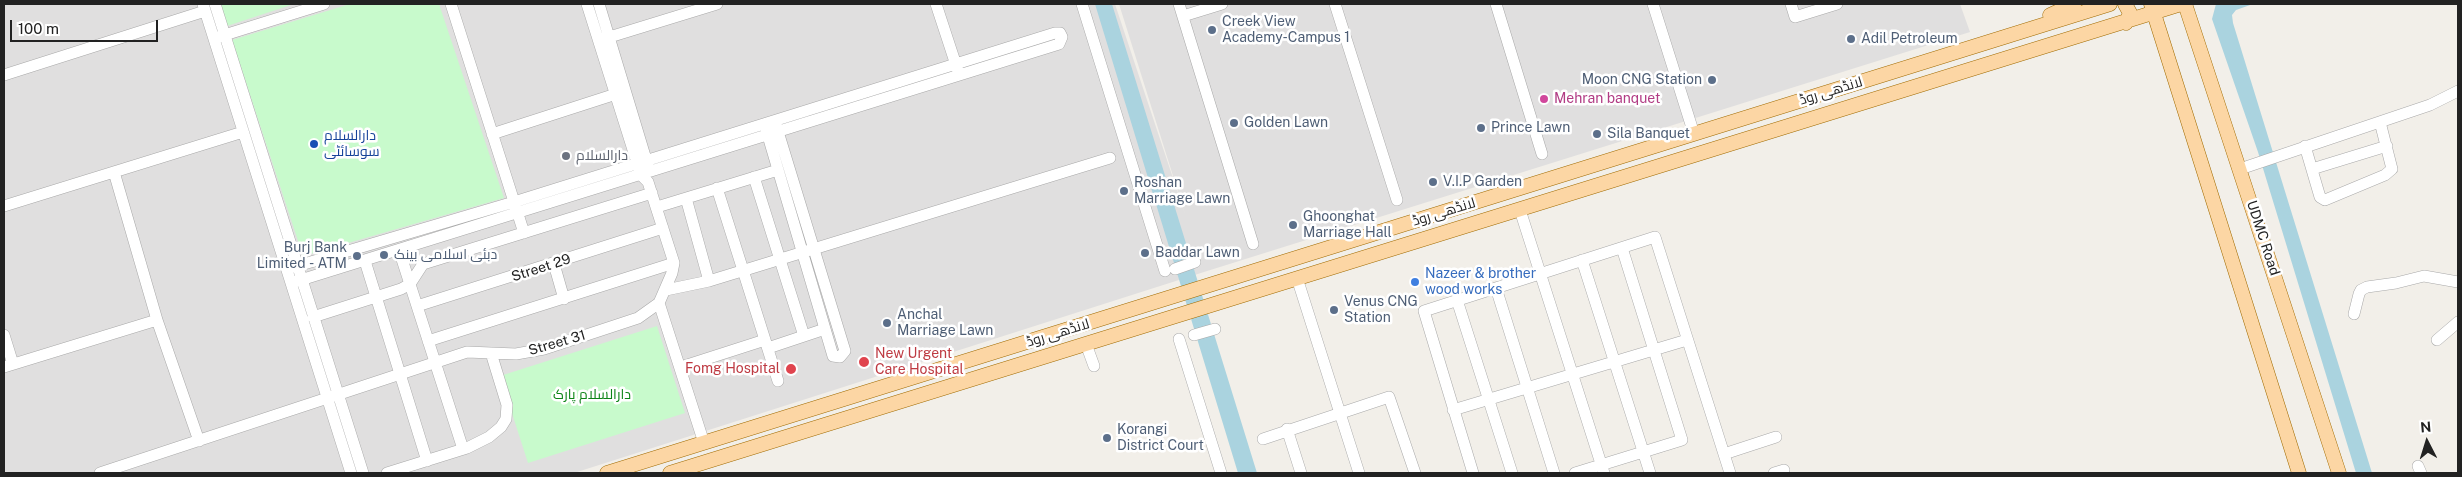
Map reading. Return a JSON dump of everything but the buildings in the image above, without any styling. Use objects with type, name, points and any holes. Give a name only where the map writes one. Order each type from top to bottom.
[{"type":"main road","points":[[1985,43],[2074,4]]},
{"type":"main road","name":"لانڈھی روڈ","points":[[607,473],[2110,4]]},
{"type":"main road","points":[[2125,4],[2130,13],[2126,23]]},
{"type":"main road","name":"لانڈھی روڈ","points":[[670,473],[2126,23],[2153,9],[2183,4]]},
{"type":"main road","name":"UDMC Road","points":[[2183,4],[2240,169],[2339,473]]},
{"type":"main road","points":[[2153,9],[2299,473]]},
{"type":"street","points":[[215,4],[219,37],[243,132],[297,282],[333,395],[363,473]]},
{"type":"street","points":[[219,37],[324,4]]},
{"type":"street","points":[[451,4],[524,232]]},
{"type":"street","points":[[428,341],[674,263],[604,39],[587,4]]},
{"type":"street","points":[[599,4],[604,39],[616,94],[642,162]]},
{"type":"street","points":[[604,39],[717,4]]},
{"type":"street","points":[[936,4],[958,70]]},
{"type":"street","points":[[1082,4],[1170,270],[1195,262]]},
{"type":"street","points":[[1180,4],[1253,244]]},
{"type":"street","points":[[1183,16],[1222,4]]},
{"type":"street","points":[[1335,4],[1396,200]]},
{"type":"street","points":[[1496,4],[1542,154]]},
{"type":"street","points":[[1653,4],[1694,134]]},
{"type":"street","points":[[1791,4],[1795,17],[1837,4]]},
{"type":"street","points":[[4,75],[204,8],[219,37],[292,268]]},
{"type":"street","points":[[292,268],[642,162],[771,128],[958,70],[1059,44],[1062,37],[1060,33],[1055,33],[958,70]]},
{"type":"street","points":[[2240,169],[2430,105],[2458,91]]},
{"type":"street","points":[[492,134],[616,94]]},
{"type":"street","points":[[2305,146],[2320,197],[2325,200],[2390,172],[2392,163],[2380,122]]},
{"type":"street","points":[[771,128],[814,249],[845,351],[843,356],[833,356],[778,170],[771,128]]},
{"type":"street","points":[[313,317],[410,284],[423,264],[524,232],[771,128]]},
{"type":"street","points":[[4,206],[243,132]]},
{"type":"street","points":[[2312,169],[2387,146]]},
{"type":"street","points":[[666,290],[709,281],[743,271],[1110,158]]},
{"type":"street","points":[[657,207],[778,170]]},
{"type":"street","points":[[114,172],[157,320],[198,441]]},
{"type":"street","points":[[754,177],[804,336]]},
{"type":"street","points":[[297,282],[518,213],[648,180]]},
{"type":"street","points":[[717,188],[778,381]]},
{"type":"street","points":[[686,198],[709,281]]},
{"type":"street","points":[[1520,210],[1603,469]]},
{"type":"street","name":"Street 29","points":[[417,306],[663,228]]},
{"type":"street","points":[[1474,473],[1424,311],[1655,237],[1730,473]]},
{"type":"street","points":[[1575,473],[1603,469],[1643,452],[1682,440],[1622,248]]},
{"type":"street","points":[[399,250],[463,449]]},
{"type":"street","points":[[1582,260],[1650,473]]},
{"type":"street","points":[[365,261],[427,461]]},
{"type":"street","name":"Street 31","points":[[100,473],[467,352],[516,354],[544,349],[638,318],[659,303],[666,290],[674,263]]},
{"type":"street","points":[[554,264],[564,299]]},
{"type":"street","points":[[2354,314],[2359,294],[2361,290],[2367,287],[2396,283],[2424,276],[2458,282]]},
{"type":"street","points":[[1297,278],[1359,473]]},
{"type":"street","points":[[297,282],[313,317],[351,473]]},
{"type":"street","points":[[1496,288],[1554,473]]},
{"type":"street","points":[[1457,300],[1512,473]]},
{"type":"street","points":[[659,303],[704,443]]},
{"type":"street","points":[[4,335],[8,366],[157,320]]},
{"type":"street","points":[[2436,340],[2458,322]]},
{"type":"street","points":[[681,367],[825,329]]},
{"type":"street","points":[[1194,335],[1215,329]]},
{"type":"street","points":[[1179,339],[1221,473]]},
{"type":"street","points":[[1453,410],[1687,340]]},
{"type":"street","points":[[1086,344],[1094,366]]},
{"type":"street","points":[[387,473],[463,449],[489,438],[501,427],[506,419],[507,405],[491,352]]},
{"type":"street","points":[[1263,439],[1389,397],[1415,473]]},
{"type":"street","points":[[1287,430],[1301,473]]},
{"type":"street","points":[[1724,454],[1776,437]]},
{"type":"shaded area","name":"دارالسلام سوسائٹی","points":[[4,4],[1115,4],[1185,214],[1119,4],[1960,4],[1970,32],[1204,272],[574,473],[4,473]]},
{"type":"green space","points":[[220,4],[294,4],[227,26]]},
{"type":"green space","points":[[350,4],[439,4],[504,198],[303,256],[232,40]]},
{"type":"green space","name":"دارالسلام پارک","points":[[657,326],[685,413],[528,463],[500,376]]},
{"type":"water","points":[[1095,4],[1112,4],[1257,473],[1238,473]]},
{"type":"water","points":[[2216,4],[2253,4],[2236,10],[2232,15],[2233,23],[2372,473],[2356,473],[2258,152],[2212,19]]},
{"type":"place","name":"Creek View Academy-Campus 1","points":[[1212,30]]},
{"type":"place","name":"Adil Petroleum","points":[[1851,39]]},
{"type":"place","name":"Moon CNG Station","points":[[1712,80]]},
{"type":"place","name":"Mehran banquet","points":[[1544,99]]},
{"type":"place","name":"Golden Lawn","points":[[1234,123]]},
{"type":"place","name":"Prince Lawn","points":[[1481,128]]},
{"type":"place","name":"Sila Banquet","points":[[1597,134]]},
{"type":"place","name":"دارالسلام سوسائٹی","points":[[314,144]]},
{"type":"place","name":"دارالسلام","points":[[566,156]]},
{"type":"place","name":"V.I.P Garden","points":[[1433,182]]},
{"type":"place","name":"Roshan Marriage Lawn","points":[[1124,191]]},
{"type":"place","name":"Ghoonghat Marriage Hall","points":[[1293,225]]},
{"type":"place","name":"Baddar Lawn","points":[[1145,253]]},
{"type":"place","name":"دبئی اسلامی بینک","points":[[384,255]]},
{"type":"place","name":"Burj Bank Limited - ATM","points":[[357,256]]},
{"type":"place","name":"Nazeer & brother wood works","points":[[1415,282]]},
{"type":"place","name":"Venus CNG Station","points":[[1334,310]]},
{"type":"place","name":"Anchal Marriage Lawn","points":[[887,323]]},
{"type":"place","name":"New Urgent Care Hospital","points":[[864,362]]},
{"type":"place","name":"Fomg Hospital","points":[[791,369]]},
{"type":"place","name":"Korangi District Court","points":[[1107,438]]}]
